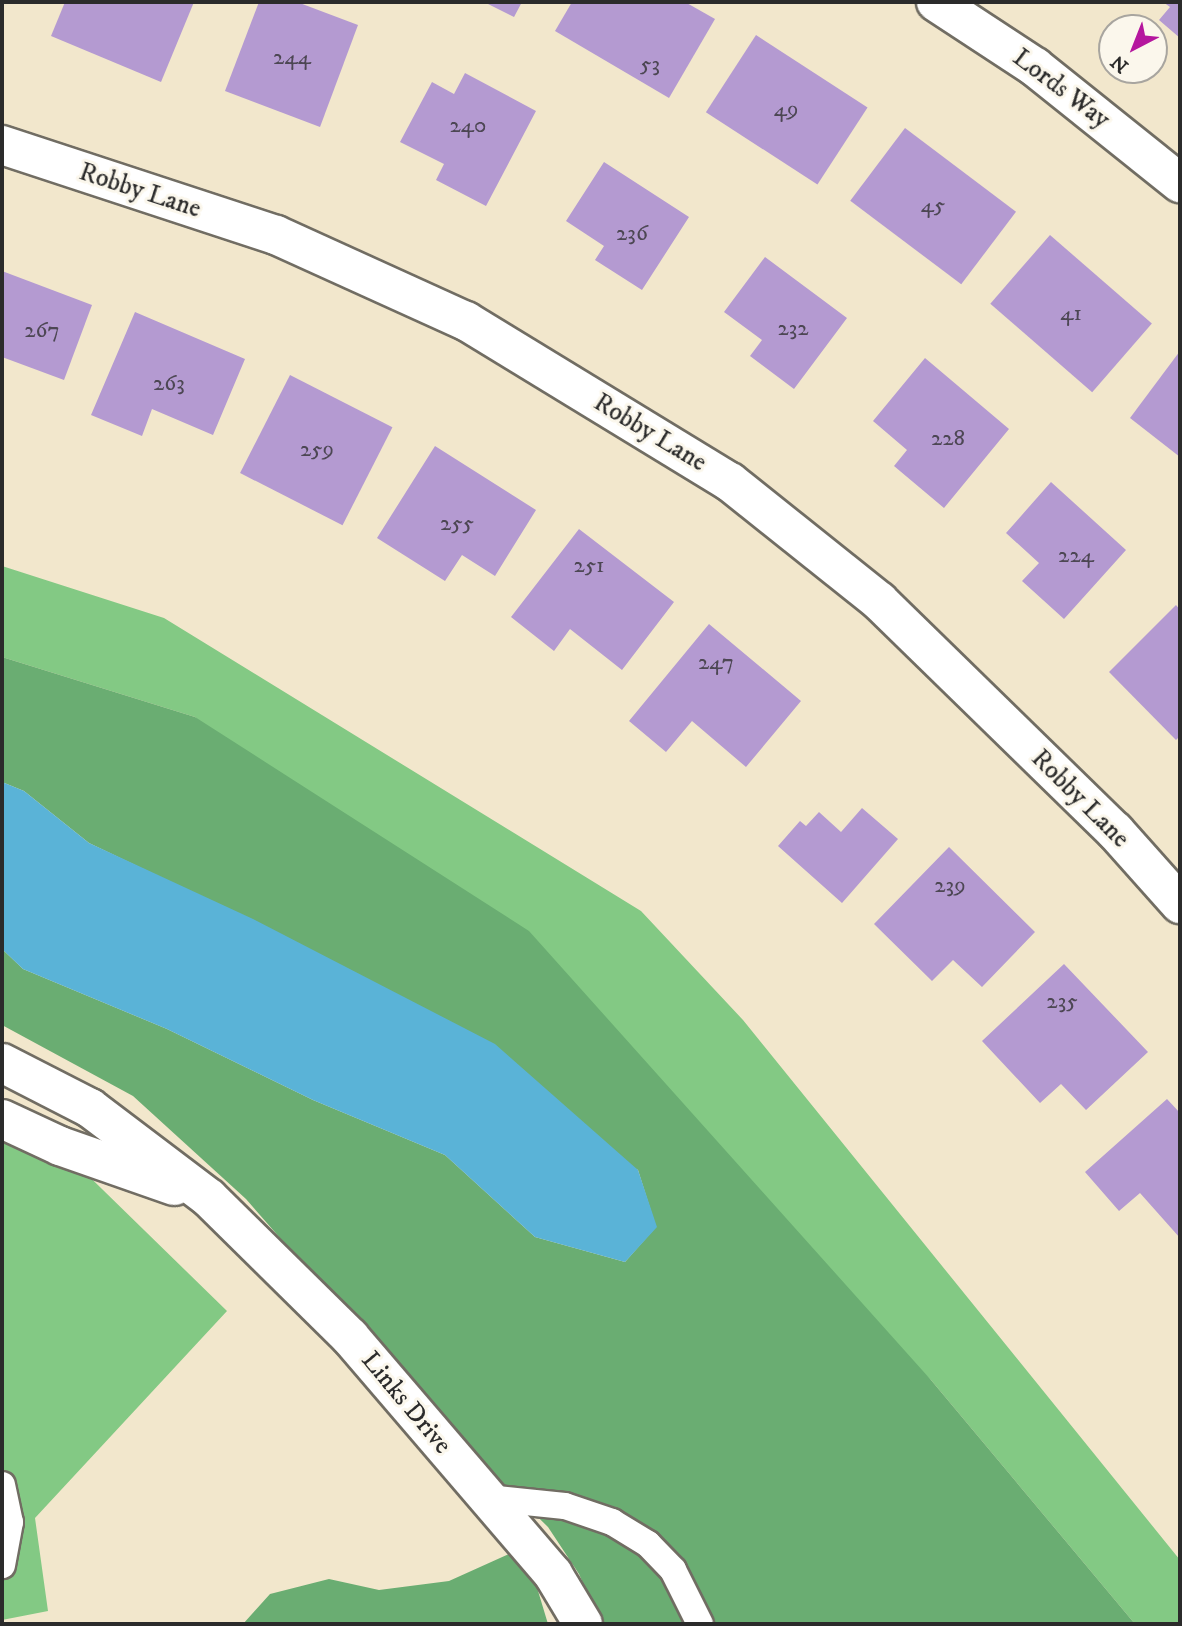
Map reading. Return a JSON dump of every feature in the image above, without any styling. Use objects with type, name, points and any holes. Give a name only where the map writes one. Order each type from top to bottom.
[{"type":"street","name":"Lords Way","points":[[936,2],[1035,67],[1180,183]]},
{"type":"street","name":"Robby Lane","points":[[2,145],[276,235],[466,321],[730,482],[879,601],[1115,831],[1180,904]]},
{"type":"street","name":"Links Drive","points":[[2,1063],[90,1108],[209,1198],[350,1337],[553,1574],[583,1624]]},
{"type":"street","name":"Links Drive","points":[[2,1119],[60,1146],[209,1198]]},
{"type":"lane","points":[[2,1485],[10,1522],[2,1565]]},
{"type":"lane","points":[[487,1498],[565,1506],[612,1522],[648,1544],[673,1570],[700,1624]]},
{"type":"green space","points":[[2,566],[164,618],[641,911],[743,1020],[1180,1560],[1180,1624],[1135,1624],[931,1380],[195,717],[2,657]]},
{"type":"green space","points":[[2,657],[195,717],[529,931],[931,1380],[1135,1624],[601,1624],[579,1574],[548,1527],[440,1421],[246,1199],[133,1096],[2,1025],[2,949],[23,969],[167,1029],[313,1100],[445,1155],[535,1237],[625,1262],[656,1227],[638,1170],[158,876],[89,843],[24,791],[2,782]]},
{"type":"green space","points":[[2,1120],[61,1149],[227,1311],[35,1518],[48,1611],[2,1620]]},
{"type":"green space","points":[[511,1553],[532,1571],[548,1624],[243,1624],[270,1594],[329,1579],[379,1590],[449,1581]]},
{"type":"water","points":[[2,782],[24,791],[89,843],[253,919],[495,1044],[638,1170],[657,1227],[625,1262],[535,1237],[445,1155],[313,1100],[167,1029],[23,969],[2,949]]},
{"type":"building","points":[[65,2],[194,2],[161,82],[51,36]]},
{"type":"building","points":[[259,2],[297,2],[358,25],[320,127],[225,91]]},
{"type":"building","points":[[484,2],[522,2],[514,17]]},
{"type":"building","points":[[572,2],[685,2],[715,19],[669,98],[555,31]]},
{"type":"building","points":[[1163,2],[1180,2],[1180,38],[1168,28],[1168,14],[1164,14],[1170,7]]},
{"type":"building","points":[[756,35],[868,107],[817,185],[706,112]]},
{"type":"building","points":[[465,73],[536,111],[486,206],[436,180],[444,164],[400,142],[432,82],[454,94]]},
{"type":"building","points":[[905,128],[1016,212],[961,284],[850,201]]},
{"type":"building","points":[[604,162],[689,217],[642,290],[595,260],[604,246],[566,221]]},
{"type":"building","points":[[1050,235],[1152,324],[1092,392],[990,304]]},
{"type":"building","points":[[765,257],[847,318],[794,389],[750,356],[762,340],[724,312]]},
{"type":"building","points":[[2,271],[92,305],[64,380],[2,357]]},
{"type":"building","points":[[135,312],[245,359],[213,435],[152,409],[142,436],[91,415]]},
{"type":"building","points":[[1180,351],[1180,457],[1130,418]]},
{"type":"building","points":[[925,358],[1009,429],[944,508],[894,466],[907,450],[873,421]]},
{"type":"building","points":[[290,375],[392,427],[343,525],[240,473]]},
{"type":"building","points":[[435,446],[536,510],[495,576],[462,555],[445,581],[377,538]]},
{"type":"building","points":[[1051,482],[1126,550],[1064,619],[1022,581],[1039,563],[1006,533]]},
{"type":"building","points":[[579,529],[674,602],[622,670],[570,629],[554,651],[511,617]]},
{"type":"building","points":[[1176,605],[1180,610],[1180,736],[1176,740],[1109,672]]},
{"type":"building","points":[[709,624],[801,701],[746,767],[692,721],[666,752],[629,721]]},
{"type":"building","points":[[862,808],[898,839],[842,903],[778,846],[800,821],[806,826],[819,812],[841,832]]},
{"type":"building","points":[[949,847],[1035,932],[982,987],[953,960],[932,981],[874,924]]},
{"type":"building","points":[[1064,964],[1148,1052],[1086,1110],[1061,1084],[1040,1103],[982,1041]]},
{"type":"building","points":[[1167,1099],[1180,1113],[1180,1238],[1140,1193],[1119,1211],[1085,1172]]}]
